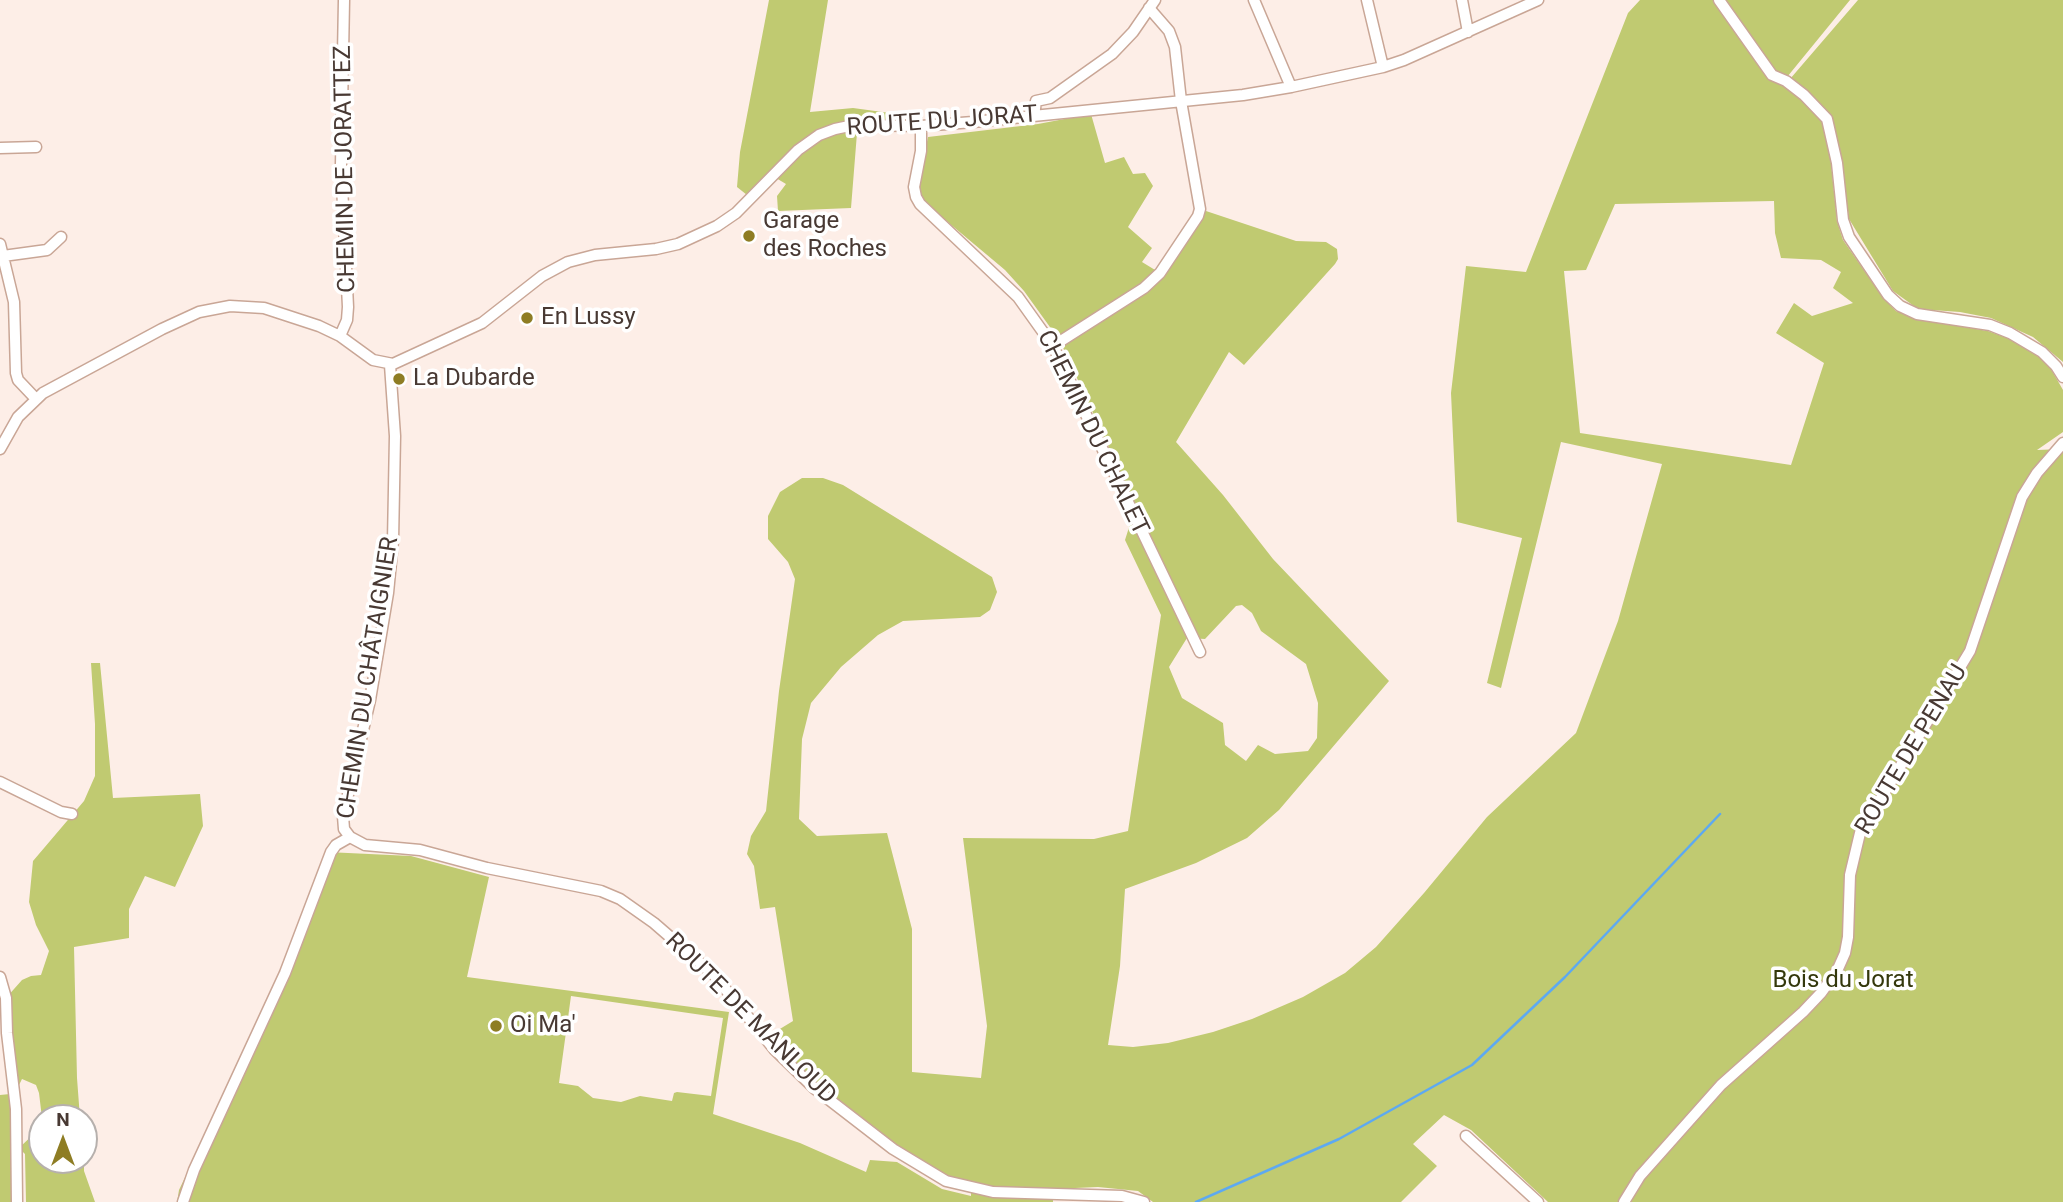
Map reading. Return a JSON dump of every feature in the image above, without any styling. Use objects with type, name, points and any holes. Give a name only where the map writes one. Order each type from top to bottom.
[{"type":"street","name":"CHEMIN DE JORATTEZ","points":[[340,336],[347,320],[348,307],[341,164],[345,0]]},
{"type":"street","points":[[1254,0],[1291,88]]},
{"type":"street","points":[[1367,0],[1383,67]]},
{"type":"street","points":[[1462,0],[1468,32]]},
{"type":"street","name":"ROUTE DU JORAT","points":[[390,365],[482,323],[542,276],[568,262],[596,255],[678,244],[717,226],[736,213],[789,158],[820,135],[835,129],[854,125],[921,126],[1034,116],[1291,88],[1383,67],[1538,0]]},
{"type":"street","points":[[1718,0],[1772,75],[1804,96],[1827,119],[1837,163],[1843,220],[1849,237],[1888,295],[1900,306],[1917,314],[1990,325],[2010,333],[2042,352],[2063,377]]},
{"type":"street","points":[[1034,116],[1036,101],[1050,98],[1112,54],[1133,32],[1152,4],[1172,36],[1200,201],[1198,216],[1160,273],[1144,288],[1053,346]]},
{"type":"street","name":"CHEMIN DU CHALET","points":[[921,126],[921,151],[914,187],[920,204],[1018,297],[1053,346],[1200,652]]},
{"type":"street","points":[[0,148],[36,147]]},
{"type":"street","points":[[3,256],[47,250],[61,237]]},
{"type":"street","points":[[0,244],[14,302],[16,373],[18,380],[36,399]]},
{"type":"street","points":[[0,449],[12,425],[36,399],[162,329],[199,312],[220,308],[264,308],[340,336],[368,358],[390,365]]},
{"type":"street","name":"CHEMIN DU CHÂTAIGNIER","points":[[183,1202],[194,1170],[285,973],[331,851],[350,837],[344,829],[343,816],[370,700],[388,593],[393,541],[395,436],[390,365]]},
{"type":"street","name":"ROUTE DE PENAU","points":[[1623,1202],[1640,1176],[1721,1085],[1803,1012],[1837,971],[1848,937],[1850,874],[1860,833],[1970,652],[2022,497],[2037,473],[2063,443]]},
{"type":"street","points":[[0,782],[61,812],[72,814]]},
{"type":"street","name":"ROUTE DE MANLOUD","points":[[350,837],[365,845],[420,850],[601,891],[620,899],[714,975],[774,1049],[814,1088],[893,1149],[946,1181],[993,1192],[1122,1196],[1144,1202]]},
{"type":"street","points":[[0,977],[6,998],[9,1027],[7,1033],[16,1109],[17,1202]]},
{"type":"street","points":[[1466,1136],[1538,1202]]},
{"type":"green space","points":[[769,0],[828,0],[810,112],[853,108],[890,113],[891,131],[857,133],[851,208],[778,211],[777,196],[786,184],[771,175],[747,195],[737,187],[740,152]]},
{"type":"green space","name":"Bois du Jorat","points":[[1640,0],[1850,0],[1783,82],[1822,122],[1831,163],[1837,221],[1843,240],[1884,299],[1896,311],[1915,319],[1988,331],[2007,338],[2039,357],[2051,369],[2063,390],[2063,432],[2037,450],[2063,449],[2063,1202],[1548,1202],[1471,1130],[1444,1115],[1413,1144],[1437,1166],[1401,1202],[1153,1202],[1138,1191],[1098,1187],[1053,1189],[1053,1202],[177,1202],[179,1190],[271,996],[327,852],[411,856],[489,877],[467,977],[729,1012],[713,1114],[800,1143],[866,1172],[870,1160],[897,1162],[942,1189],[971,1196],[971,1188],[946,1181],[851,1119],[765,1038],[793,1021],[775,907],[760,909],[754,866],[747,854],[751,836],[766,811],[795,579],[788,562],[768,539],[768,516],[780,492],[802,478],[823,478],[843,485],[992,577],[997,592],[990,610],[980,617],[903,621],[878,635],[841,667],[811,703],[802,739],[799,819],[817,836],[887,833],[912,929],[912,1072],[981,1078],[987,1026],[963,838],[1094,839],[1128,831],[1161,615],[1125,540],[1132,518],[1138,511],[1060,341],[1024,291],[1005,270],[931,208],[920,195],[918,186],[928,137],[1038,124],[1091,114],[1105,163],[1124,157],[1133,174],[1145,173],[1153,186],[1128,227],[1152,248],[1142,262],[1160,273],[1200,209],[1296,241],[1326,242],[1337,249],[1338,259],[1335,264],[1244,365],[1229,352],[1176,442],[1223,495],[1273,559],[1389,681],[1279,810],[1247,838],[1196,863],[1125,889],[1120,966],[1108,1045],[1133,1047],[1168,1043],[1213,1032],[1303,997],[1345,973],[1376,947],[1487,817],[1576,733],[1618,621],[1662,464],[1561,442],[1501,688],[1487,683],[1522,538],[1457,522],[1451,393],[1466,266],[1526,272],[1628,13]],"holes":[[[1774,201],[1775,233],[1781,258],[1821,260],[1841,272],[1833,288],[1853,303],[1812,316],[1794,303],[1776,333],[1824,363],[1791,465],[1580,433],[1564,271],[1586,270],[1615,204]],[[1242,605],[1252,613],[1261,631],[1306,664],[1318,703],[1317,738],[1308,751],[1275,754],[1258,745],[1246,761],[1225,745],[1223,723],[1182,698],[1169,667],[1187,638],[1205,639],[1236,606]],[[571,996],[723,1018],[711,1096],[677,1092],[674,1093],[672,1101],[640,1096],[621,1102],[593,1098],[578,1086],[559,1083]]]},
{"type":"green space","points":[[1858,0],[2063,0],[2063,362],[2033,337],[1991,318],[1960,312],[1918,309],[1893,291],[1849,219],[1842,164],[1831,116],[1790,79]]},
{"type":"green space","points":[[91,663],[100,663],[113,798],[200,794],[203,826],[175,887],[145,876],[129,909],[129,938],[74,947],[79,1104],[40,1104],[36,1085],[22,1079],[19,1085],[11,1074],[6,998],[22,980],[41,975],[49,951],[36,925],[29,902],[33,861],[84,801],[95,776]]},
{"type":"green space","points":[[10,1094],[15,1202],[0,1202],[0,1095]]},
{"type":"green space","points":[[28,1139],[28,1174],[85,1174],[95,1202],[26,1202],[25,1154],[19,1148]]},
{"type":"waterway","points":[[1196,1202],[1339,1139],[1472,1065],[1565,977],[1720,814]]},
{"type":"place","name":"Garage des Roches","points":[[749,236]]},
{"type":"place","name":"En Lussy","points":[[527,318]]},
{"type":"place","name":"La Dubarde","points":[[399,379]]},
{"type":"place","name":"Oi Ma'","points":[[496,1026]]}]
